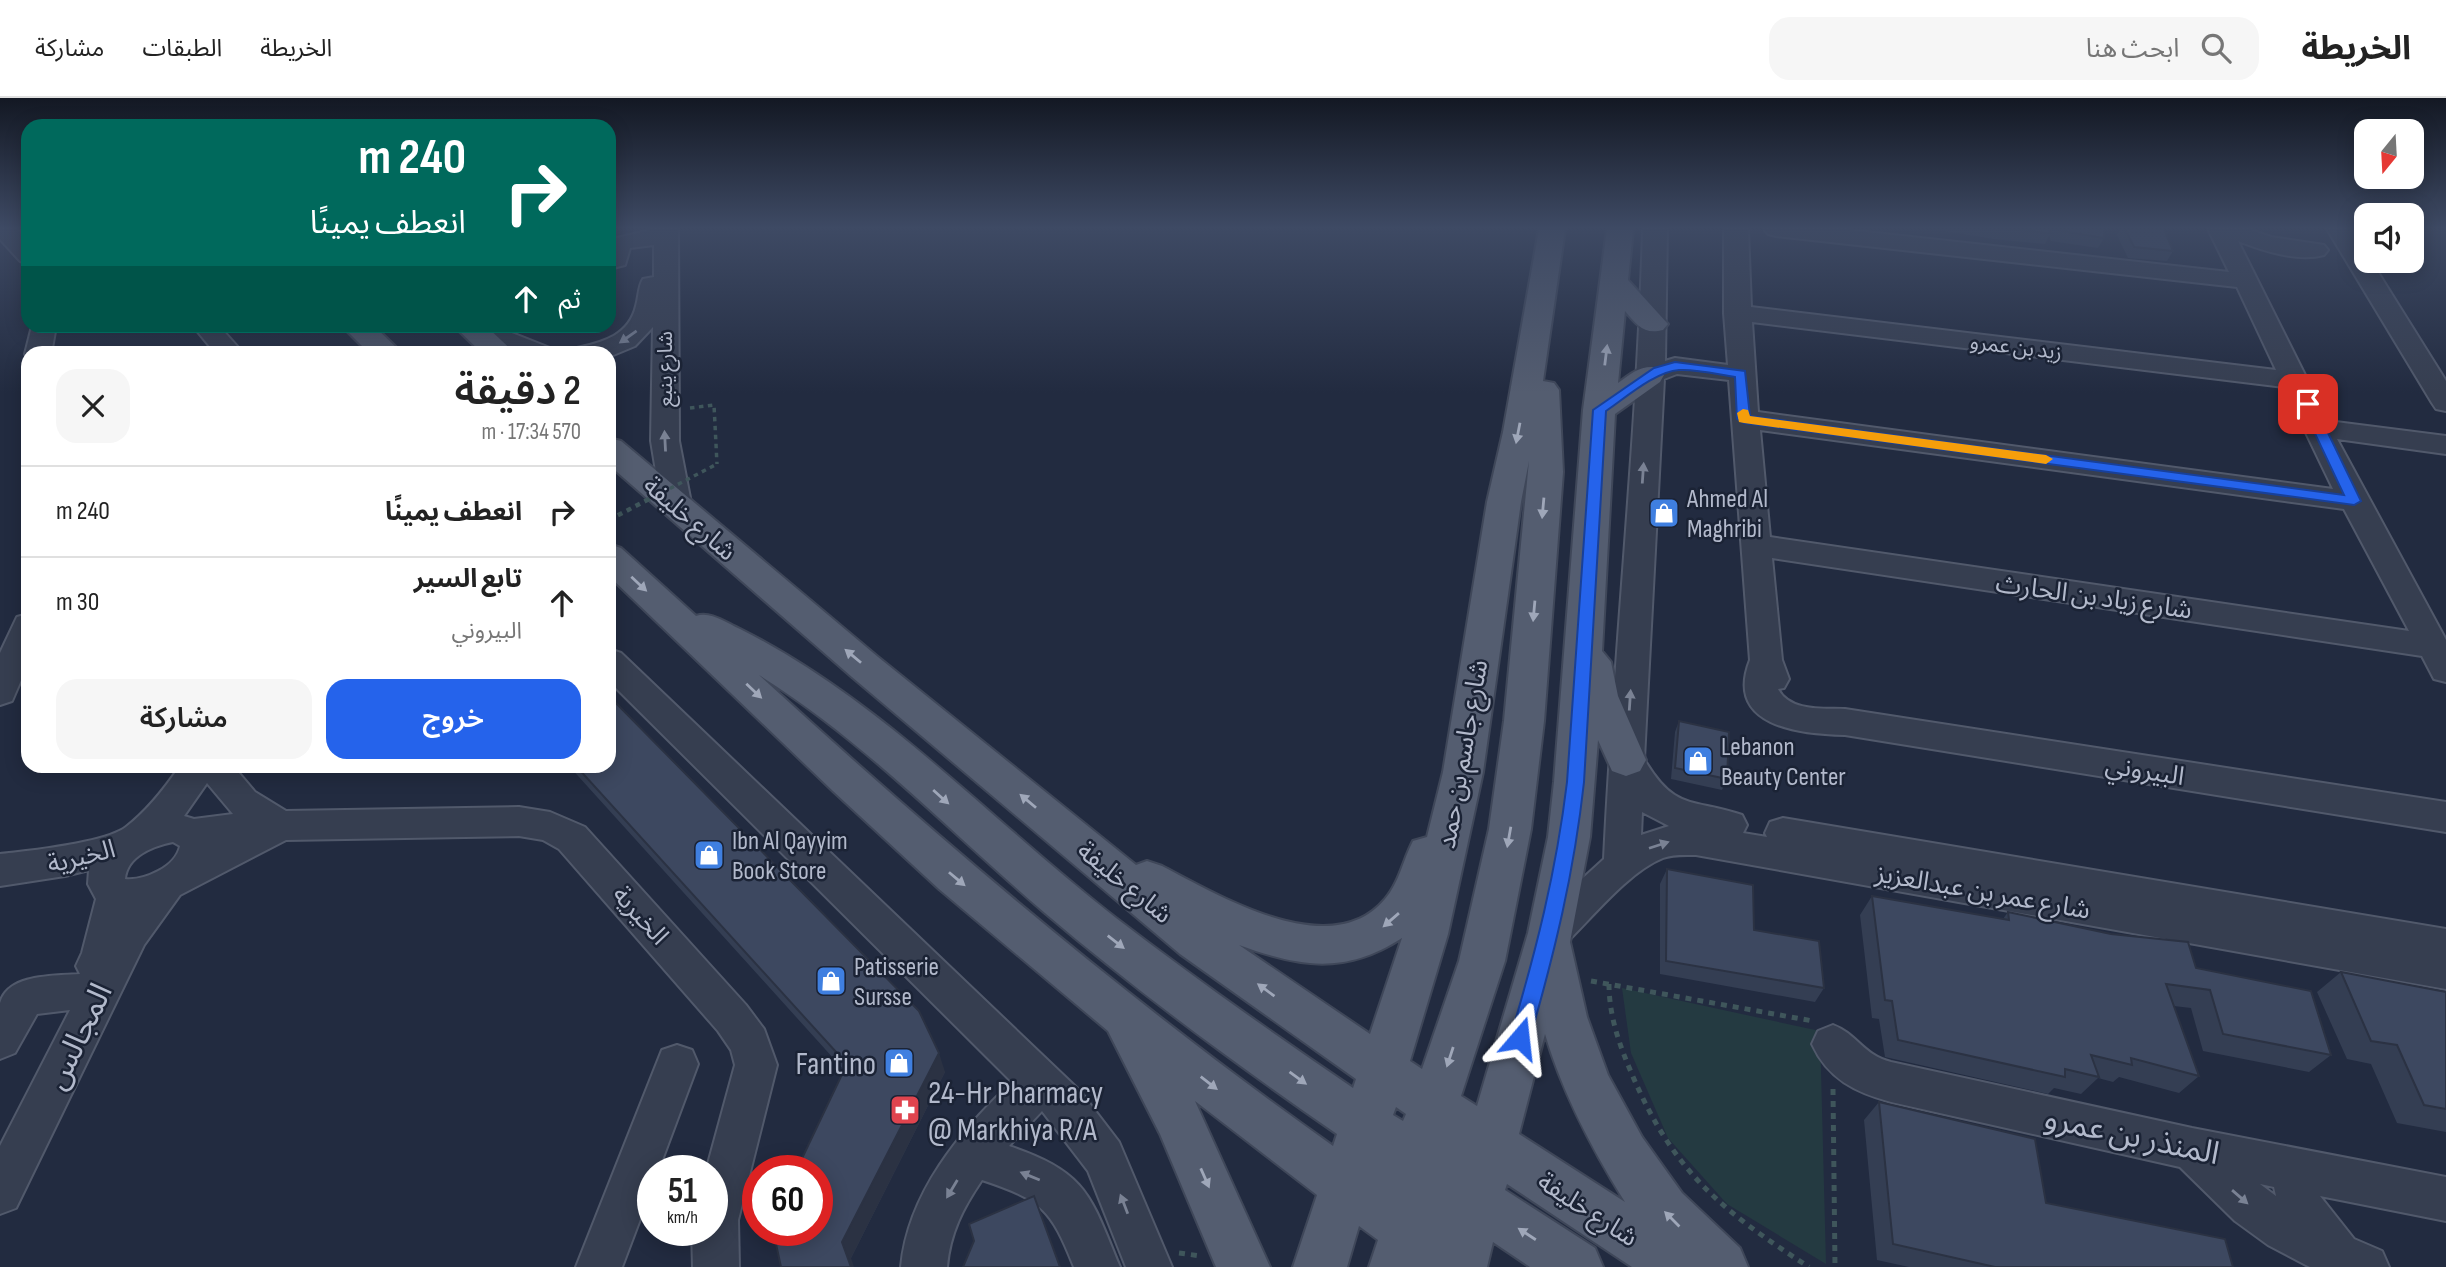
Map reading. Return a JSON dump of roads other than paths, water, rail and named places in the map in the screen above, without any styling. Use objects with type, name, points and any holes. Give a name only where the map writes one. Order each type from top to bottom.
[{"type":"main road","name":"شارع جاسم بن حمد","points":[[1320,1267],[1426,934],[1463,772],[1504,502],[1519,432],[1543,284]]},
{"type":"main road","points":[[1459,1267],[1491,1145],[1552,953],[1575,782],[1599,410],[1614,284]]},
{"type":"main road","points":[[1615,284],[1653,332]]},
{"type":"main road","points":[[1401,1248],[1419,1150],[1482,961],[1500,884],[1518,776],[1546,472],[1542,293]]},
{"type":"main road","points":[[365,333],[379,346]]},
{"type":"main road","points":[[478,333],[492,346]]},
{"type":"main road","points":[[1599,410],[1649,375]]},
{"type":"main road","name":"شارع خليفة","points":[[616,454],[1196,940],[1382,1071]]},
{"type":"main road","points":[[616,563],[847,780],[954,876],[1187,1066],[1346,1186],[1401,1248],[1459,1267]]},
{"type":"main road","points":[[668,611],[730,639],[839,709],[1062,901],[1166,982],[1386,1139],[1419,1150],[1446,1155],[1491,1145]]},
{"type":"main road","points":[[1584,618],[1599,696],[1626,760]]},
{"type":"main road","points":[[1080,845],[1227,920],[1278,939],[1309,946],[1338,946],[1371,935],[1395,920],[1413,890],[1463,772]]},
{"type":"main road","points":[[1552,953],[1576,1051],[1609,1130],[1637,1176],[1665,1212],[1721,1267]]},
{"type":"main road","points":[[1118,1009],[1150,1060],[1241,1264]]},
{"type":"main road","points":[[1382,1071],[1419,1150],[1450,1183],[1576,1267]]},
{"type":"main road","name":"شارع خليفة","points":[[1491,1145],[1679,1267]]},
{"type":"main road","points":[[1346,1186],[1359,1176],[1393,1168],[1419,1150]]},
{"type":"main road","points":[[1419,1150],[1426,1206],[1439,1238],[1459,1267]]},
{"type":"street","name":"شارع ينبع","points":[[613,346],[623,342],[647,320],[657,284]]},
{"type":"street","name":"شارع ينبع","points":[[659,284],[665,441],[677,508]]},
{"type":"street","points":[[1622,866],[1654,284]]},
{"type":"street","name":"البيروني","points":[[1737,284],[1744,419],[1766,660],[1759,682],[1760,691],[1771,706],[1791,717],[1802,719],[1845,722],[2446,817]]},
{"type":"street","points":[[2245,284],[2296,380],[2354,501],[2439,658]]},
{"type":"street","points":[[2373,284],[2446,403]]},
{"type":"street","points":[[2392,284],[2446,370]]},
{"type":"street","name":"زيد بن عمرو","points":[[1737,313],[2296,380]]},
{"type":"street","points":[[1653,332],[1666,354],[1693,366]]},
{"type":"street","points":[[488,333],[521,346]]},
{"type":"street","points":[[1649,375],[1675,366],[1693,366],[1741,374]]},
{"type":"street","points":[[1744,419],[2354,501]]},
{"type":"street","points":[[2319,428],[2446,445]]},
{"type":"street","name":"شارع زياد بن الحارث","points":[[1756,545],[2439,658]]},
{"type":"street","points":[[0,692],[21,642]]},
{"type":"street","points":[[616,668],[1043,1082],[1084,1128],[1104,1157],[1145,1257]]},
{"type":"street","name":"شارع عمر بن عبدالعزيز","points":[[1626,760],[1650,799],[1660,808],[1678,815],[2371,945],[2446,971]]},
{"type":"street","points":[[134,840],[177,800],[194,773]]},
{"type":"street","points":[[191,832],[195,800],[211,773]]},
{"type":"street","points":[[218,773],[239,800],[281,825]]},
{"type":"street","name":"الخيرية","points":[[17,869],[134,840],[174,827],[191,832],[281,825],[509,821],[537,822],[557,827],[572,838],[732,1018],[748,1042],[756,1066],[715,1220],[716,1267]]},
{"type":"street","name":"الخيرية","points":[[17,869],[139,896],[174,882],[281,825]]},
{"type":"street","name":"المجالس","points":[[0,1192],[130,933],[198,854],[199,843],[191,832]]},
{"type":"street","name":"المجالس","points":[[0,1156],[102,953],[110,888],[109,863],[134,840]]},
{"type":"street","name":"شارع عمر بن عبدالعزيز","points":[[1552,953],[1622,866],[1659,844],[1696,840],[2371,945],[2446,947]]},
{"type":"street","points":[[0,1040],[23,1001],[34,996],[85,991]]},
{"type":"street","name":"المنذر بن عمرو","points":[[1833,1044],[1844,1062],[1864,1074],[2192,1149],[2446,1199]]},
{"type":"street","points":[[599,1267],[677,1063]]},
{"type":"street","points":[[924,1267],[928,1239],[938,1214],[974,1156],[1010,1110],[1043,1082]]},
{"type":"street","points":[[2192,1149],[2218,1178],[2249,1205],[2283,1228],[2361,1265]]},
{"type":"street","points":[[974,1156],[1033,1176],[1058,1192],[1068,1203],[1097,1267]]},
{"type":"street","points":[[2296,1170],[2297,1196],[2308,1218],[2326,1240],[2361,1265]]},
{"type":"place","name":"Ahmed Al Maghribi","points":[[1664,513]]},
{"type":"place","name":"Lebanon Beauty Center","points":[[1698,761]]},
{"type":"place","name":"Ibn Al Qayyim Book Store","points":[[709,855]]},
{"type":"place","name":"Patisserie Sursse","points":[[831,981]]},
{"type":"place","name":"Fantino","points":[[899,1063]]},
{"type":"place","name":"24-Hr Pharmacy @ Markhiya R/A","points":[[905,1110]]}]
